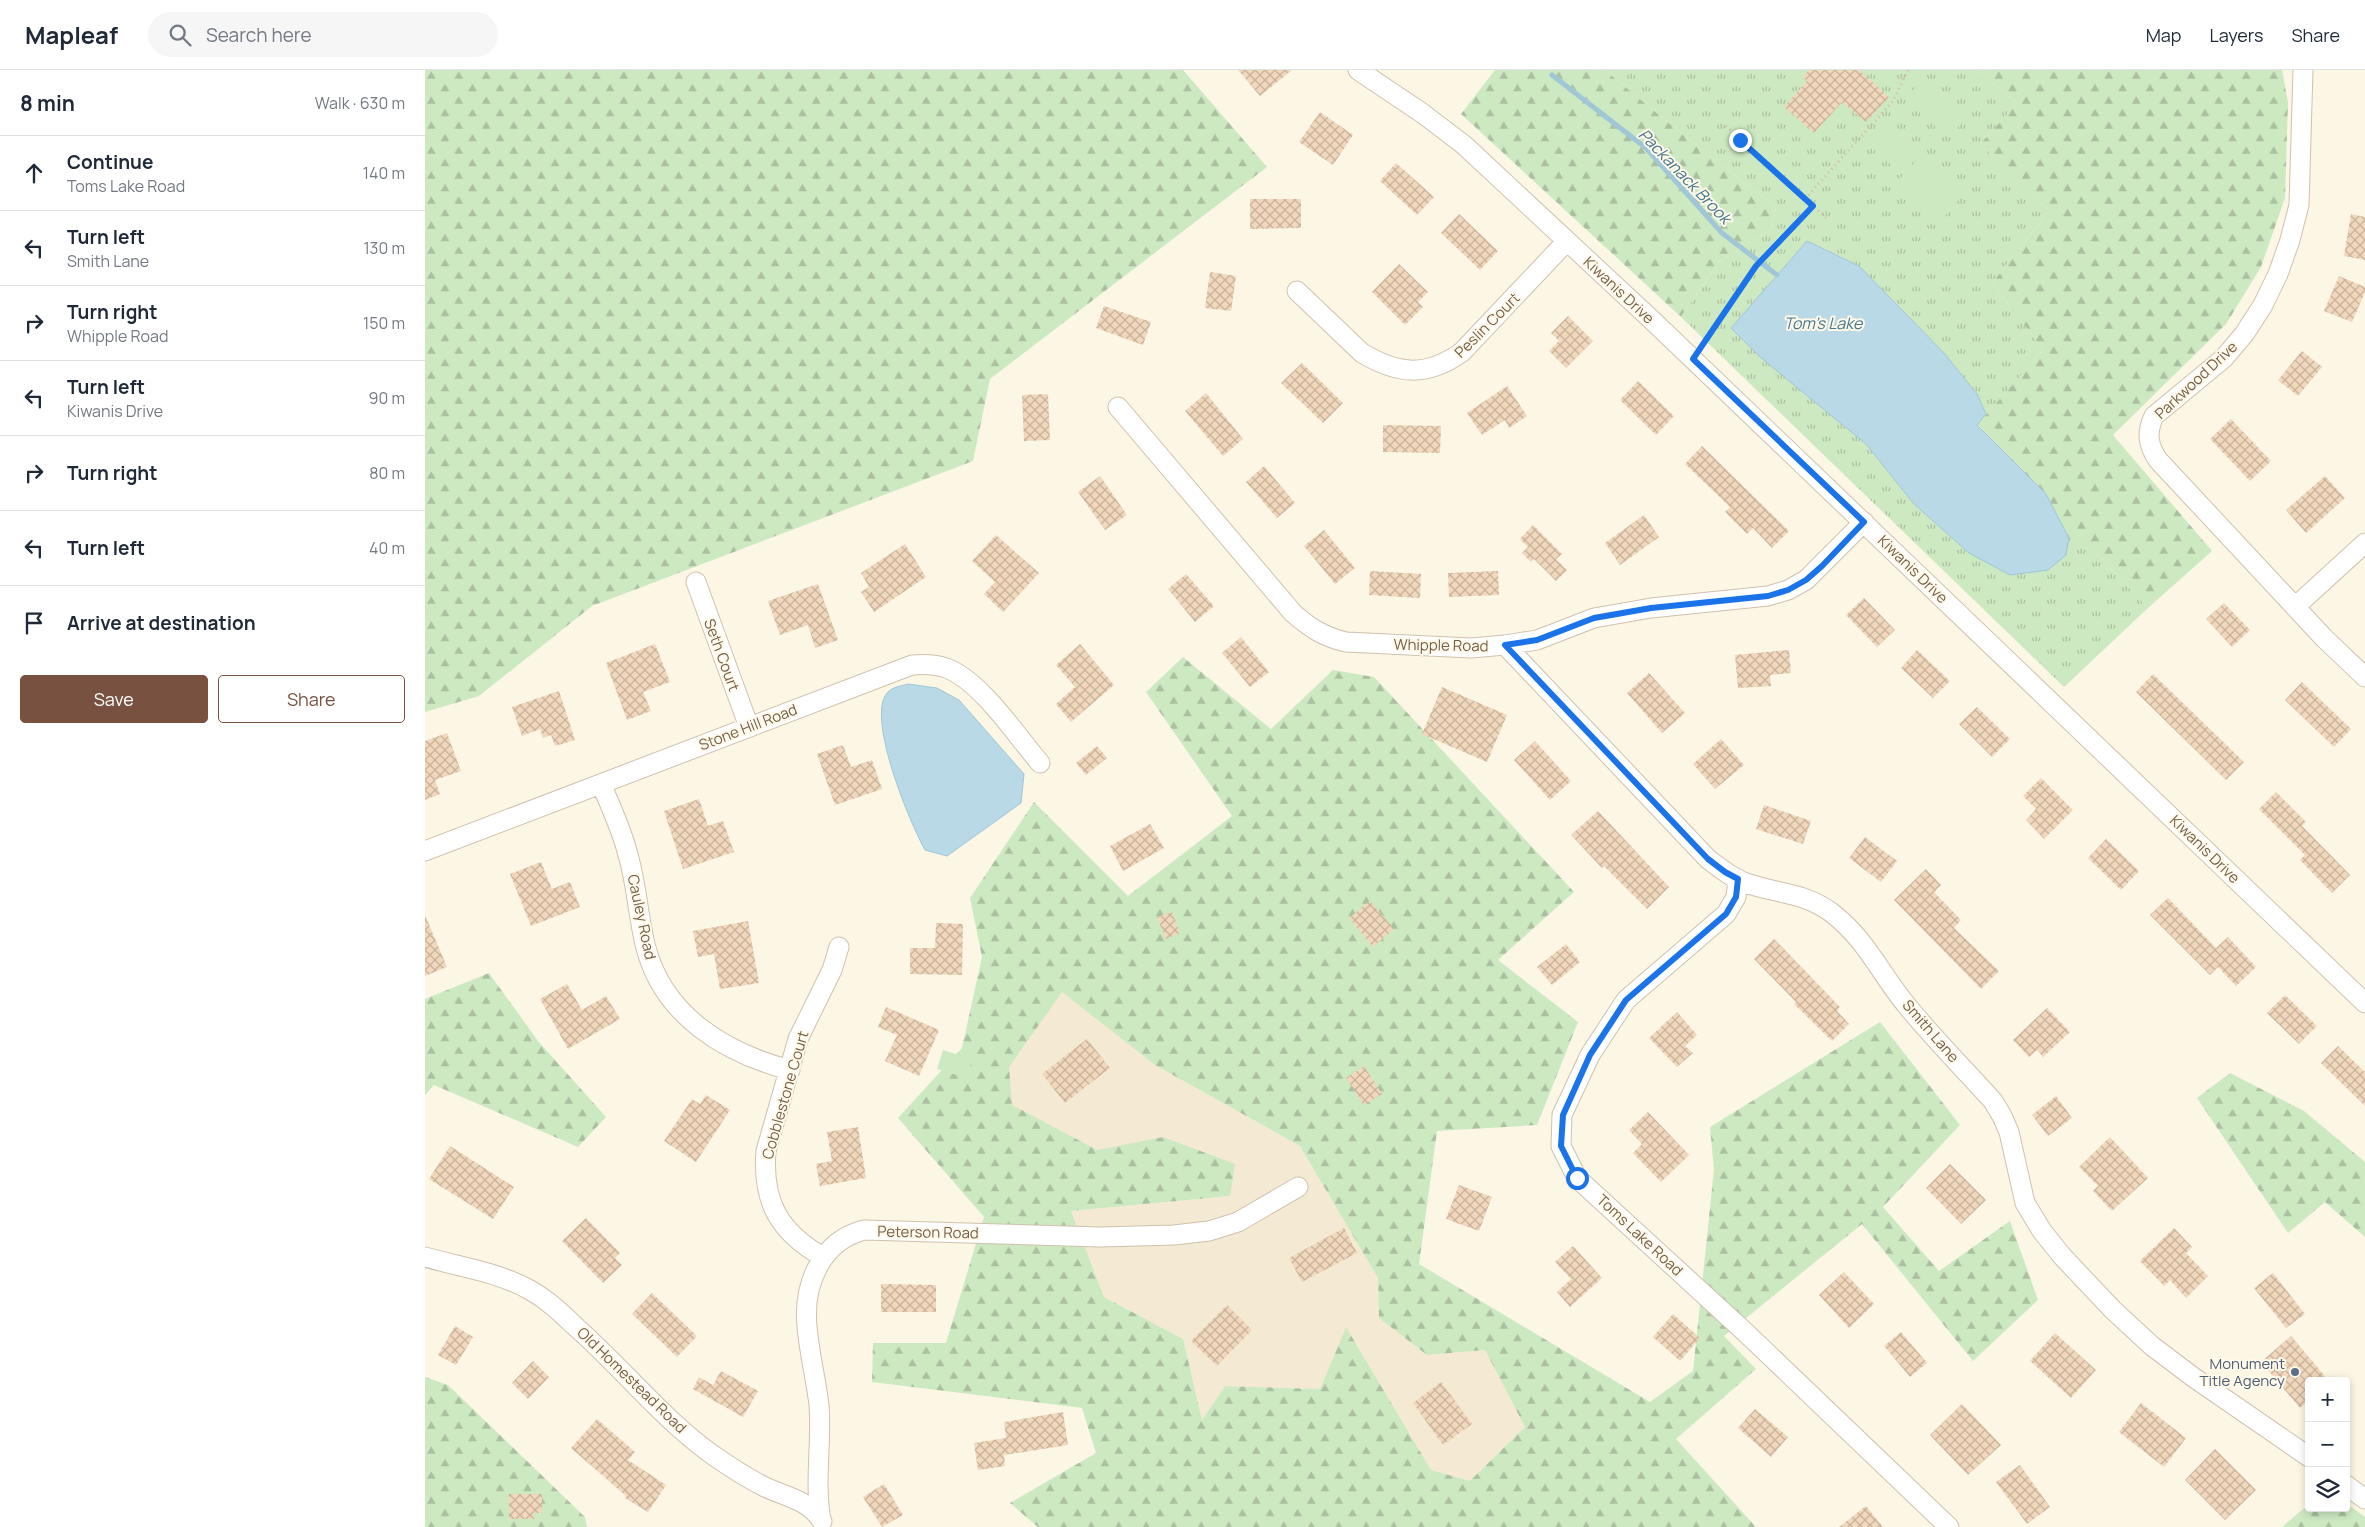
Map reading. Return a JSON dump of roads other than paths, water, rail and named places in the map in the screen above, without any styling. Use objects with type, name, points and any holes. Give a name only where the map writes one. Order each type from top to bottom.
[{"type":"street","name":"Kiwanis Drive","points":[[1358,70],[1422,113],[1464,145],[1693,359],[2365,1003]]},
{"type":"street","name":"Parkwood Drive","points":[[2303,70],[2299,204],[2290,240],[2278,274],[2263,305],[2245,333],[2224,358],[2154,416],[2149,426],[2149,438],[2151,450],[2157,460],[2295,607],[2365,677]]},
{"type":"street","name":"Peslin Court","points":[[1297,291],[1362,354],[1393,368],[1412,371],[1430,369],[1447,363],[1463,352],[1567,242]]},
{"type":"street","name":"Whipple Road","points":[[1118,408],[1293,614],[1309,628],[1327,637],[1346,642],[1471,648],[1505,645],[1537,640],[1594,618],[1651,608],[1768,596],[1788,590],[1806,580],[1864,522]]},
{"type":"street","points":[[2295,607],[2365,543]]},
{"type":"street","name":"Seth Court","points":[[695,582],[749,727]]},
{"type":"street","name":"Smith Lane","points":[[1505,645],[1708,859],[1738,879],[1760,887],[1788,892],[1810,900],[1850,927],[1867,947],[1907,1006],[1993,1101],[2009,1132],[2025,1203],[2042,1231],[2062,1256],[2113,1310],[2152,1346],[2193,1378],[2305,1454]]},
{"type":"street","name":"Stone Hill Road","points":[[425,851],[912,665],[929,664],[946,668],[963,676],[978,689],[1040,764]]},
{"type":"street","name":"Cauley Road","points":[[601,784],[619,825],[629,856],[646,948],[661,985],[675,1005],[690,1021],[710,1036],[762,1063],[789,1070]]},
{"type":"street","name":"Toms Lake Road","points":[[1738,879],[1736,897],[1726,914],[1626,1000],[1607,1027],[1565,1105],[1561,1146],[1577,1178],[1767,1352],[1949,1527]]},
{"type":"street","name":"Cobblestone Court","points":[[823,1257],[793,1237],[781,1223],[772,1206],[767,1188],[765,1169],[766,1151],[799,1039],[832,970],[839,947]]},
{"type":"street","name":"Peterson Road","points":[[823,1523],[818,1502],[819,1406],[807,1325],[807,1302],[811,1281],[823,1257],[840,1240],[864,1230],[1100,1236],[1174,1235],[1209,1231],[1238,1222],[1299,1187]]},
{"type":"street","name":"Old Homestead Road","points":[[425,1257],[507,1279],[552,1305],[598,1346],[664,1413],[708,1451],[736,1471],[765,1487],[802,1502],[812,1509],[823,1523]]},
{"type":"street","points":[[2350,1488],[2365,1499]]},
{"type":"water","name":"Tom's Lake","points":[[1807,241],[1859,266],[1944,353],[1977,394],[1986,414],[1977,425],[2046,494],[2069,538],[2066,555],[2048,570],[2010,575],[1969,553],[1914,504],[1866,444],[1760,357],[1731,328]]},
{"type":"water","points":[[908,684],[937,688],[959,700],[1024,774],[1021,803],[947,856],[925,850],[901,795],[886,747],[882,724],[882,706],[889,691]]},
{"type":"waterway","name":"Packanack Brook","points":[[1552,75],[1646,148],[1722,233],[1777,275]]},
{"type":"place","name":"Monument Title Agency","points":[[2295,1372]]}]
